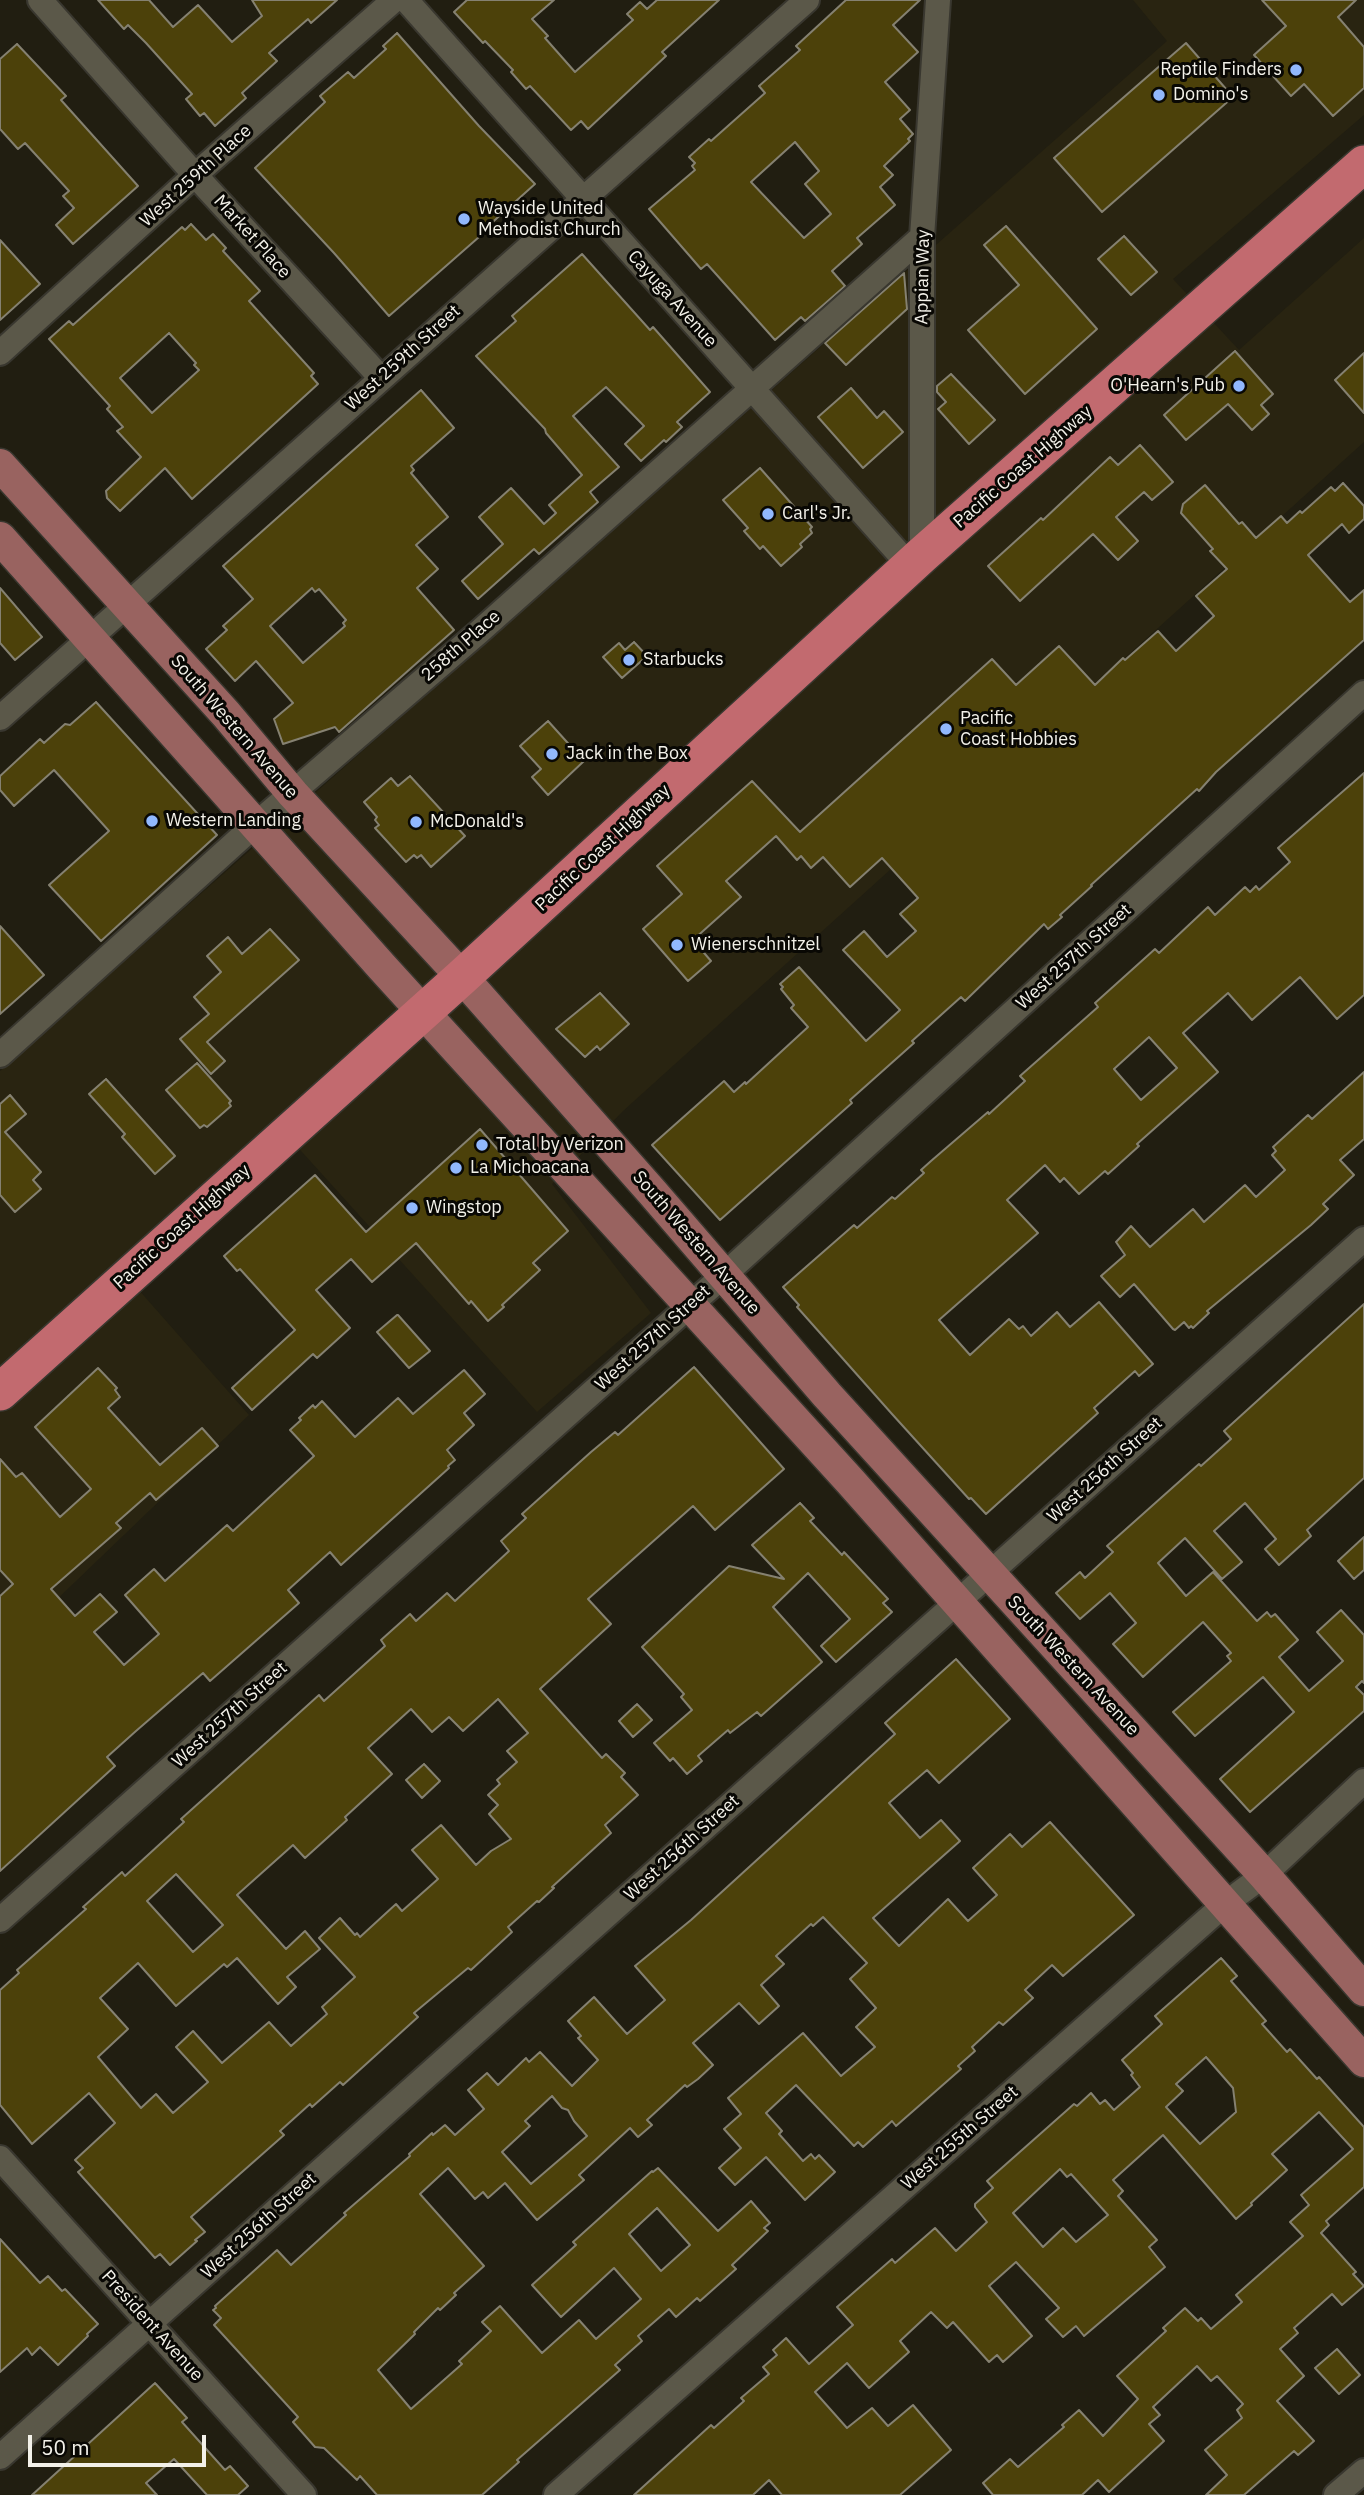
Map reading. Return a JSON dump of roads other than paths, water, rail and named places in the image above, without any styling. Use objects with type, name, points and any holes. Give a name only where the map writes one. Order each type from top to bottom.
[{"type":"highway","name":"Pacific Coast Highway","points":[[0,1392],[462,977],[916,561],[1364,164]]},
{"type":"main road","name":"South Western Avenue","points":[[0,465],[226,714],[293,794],[462,977],[827,1395],[1264,1875],[1364,1990]]},
{"type":"main road","points":[[0,538],[423,1011],[691,1304],[1364,2061]]},
{"type":"street","name":"Market Place","points":[[40,0],[195,175],[381,378]]},
{"type":"street","name":"West 259th Place","points":[[0,353],[195,175],[394,0]]},
{"type":"street","name":"Cayuga Avenue","points":[[406,0],[752,388],[916,561]]},
{"type":"street","name":"West 259th Street","points":[[0,718],[807,0]]},
{"type":"street","name":"Appian Way","points":[[916,561],[922,237],[938,0]]},
{"type":"street","name":"258th Place","points":[[0,1055],[256,824],[922,237]]},
{"type":"street","name":"West 257th Street","points":[[0,1920],[724,1275],[1364,693]]},
{"type":"street","name":"West 256th Street","points":[[0,2457],[1364,1239]]},
{"type":"street","name":"West 255th Street","points":[[556,2495],[1225,1904],[1264,1875],[1364,1781]]},
{"type":"street","name":"President Avenue","points":[[0,2158],[304,2495]]},
{"type":"street","points":[[1336,2495],[1364,2471]]},
{"type":"place","name":"Reptile Finders","points":[[1296,70]]},
{"type":"place","name":"Domino's","points":[[1159,95]]},
{"type":"place","name":"Wayside United Methodist Church","points":[[464,219]]},
{"type":"place","name":"O'Hearn's Pub","points":[[1239,386]]},
{"type":"place","name":"Carl's Jr.","points":[[768,514]]},
{"type":"place","name":"Starbucks","points":[[629,660]]},
{"type":"place","name":"Pacific Coast Hobbies","points":[[946,729]]},
{"type":"place","name":"Jack in the Box","points":[[552,754]]},
{"type":"place","name":"Western Landing","points":[[152,821]]},
{"type":"place","name":"McDonald's","points":[[416,822]]},
{"type":"place","name":"Wienerschnitzel","points":[[677,945]]},
{"type":"place","name":"Total by Verizon","points":[[482,1145]]},
{"type":"place","name":"La Michoacana","points":[[456,1168]]},
{"type":"place","name":"Wingstop","points":[[412,1208]]}]
